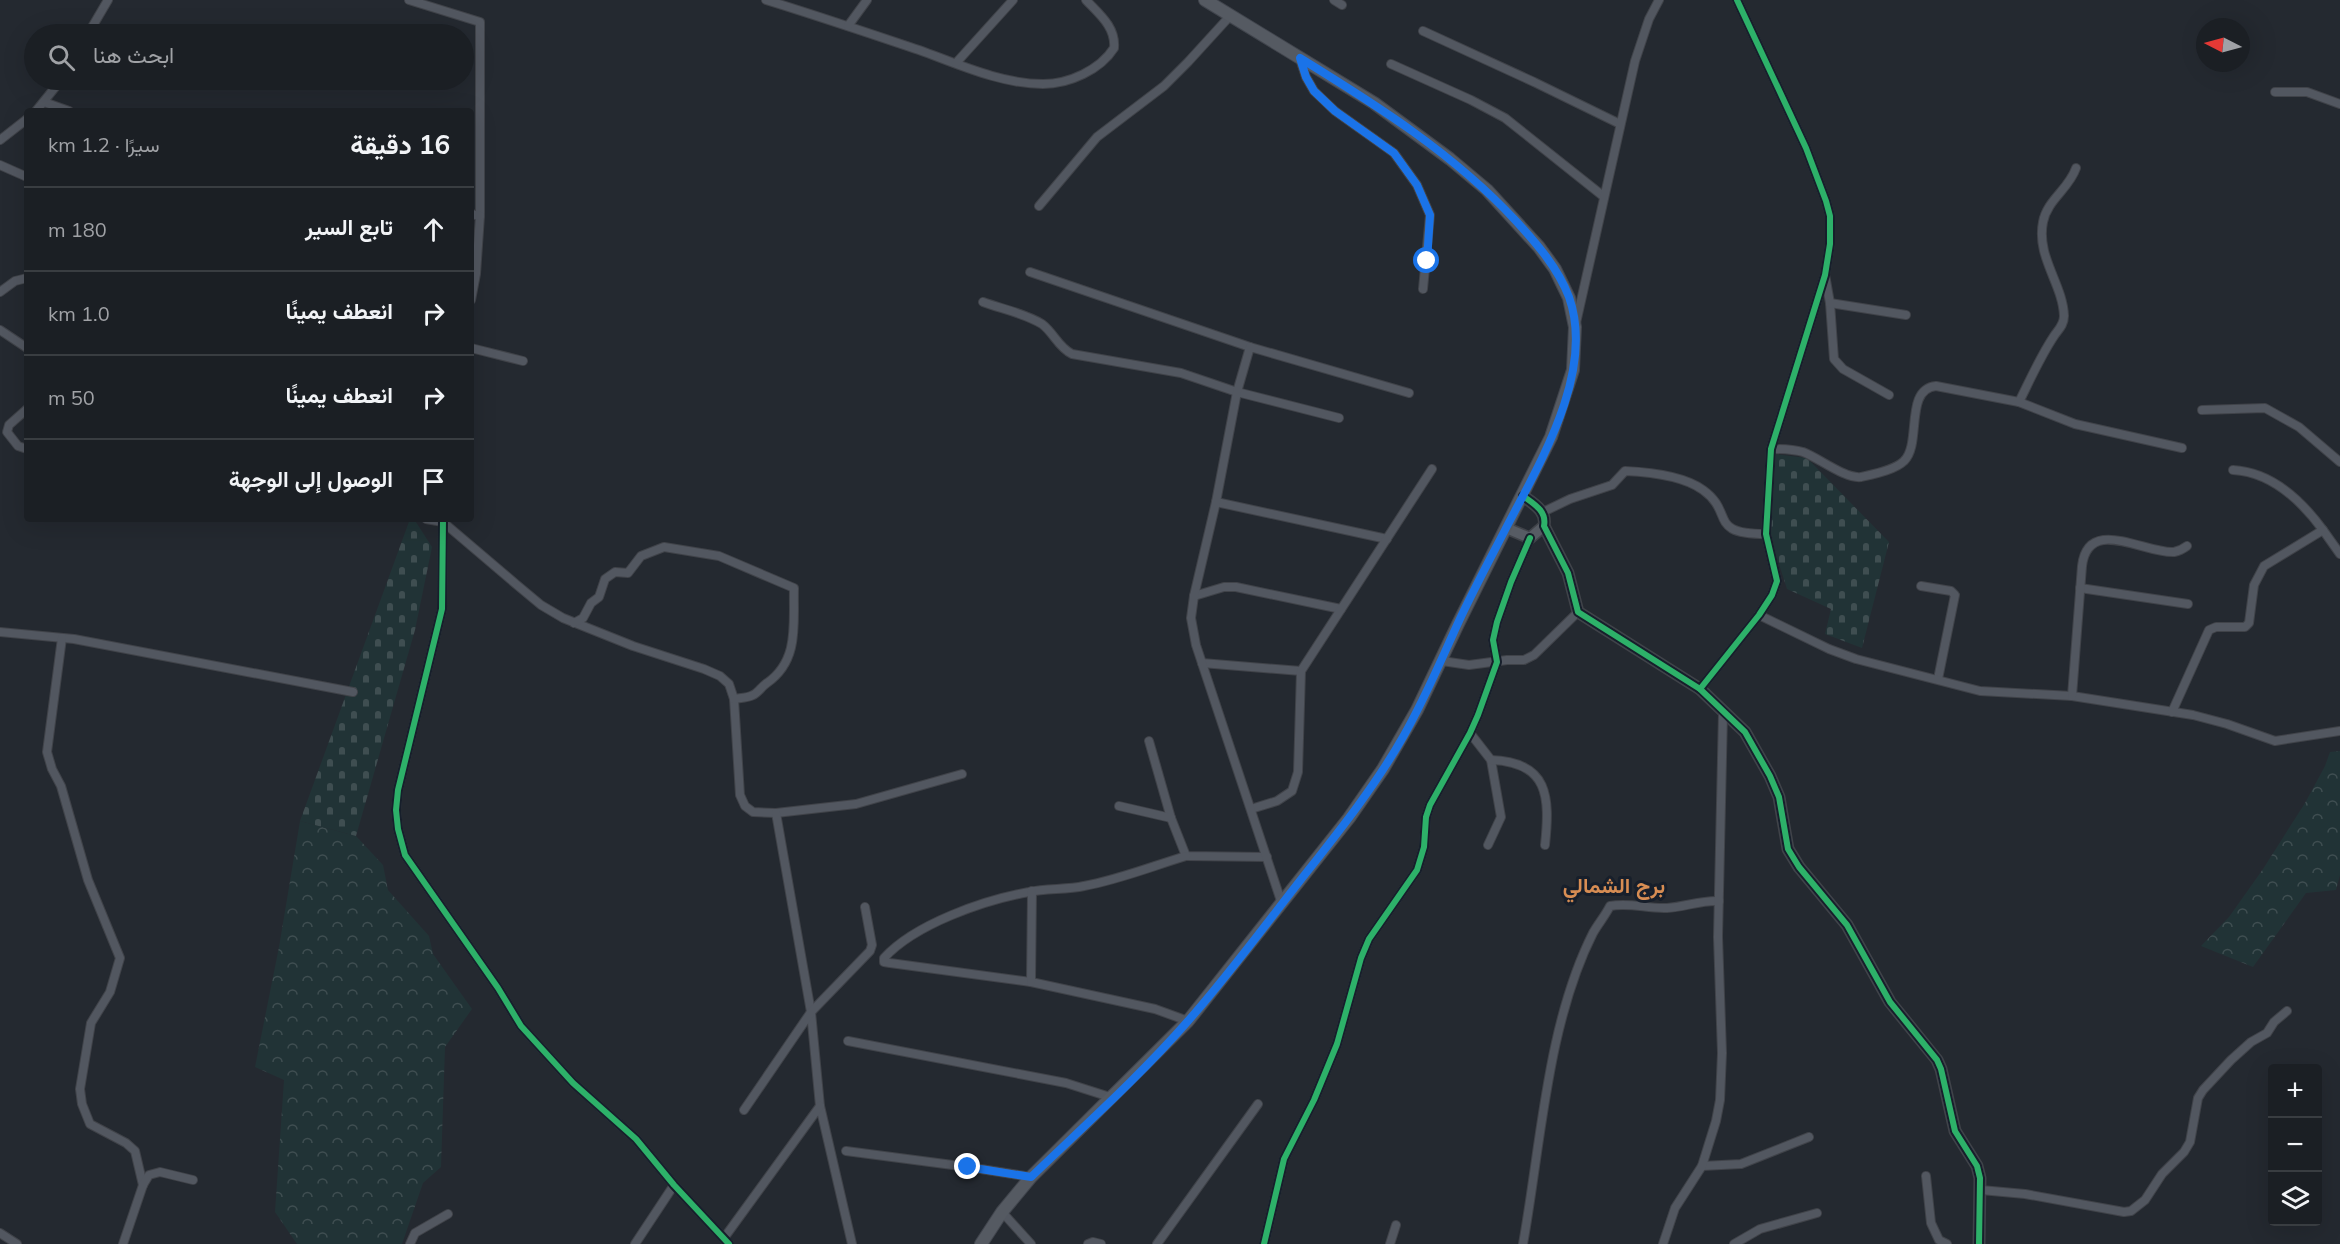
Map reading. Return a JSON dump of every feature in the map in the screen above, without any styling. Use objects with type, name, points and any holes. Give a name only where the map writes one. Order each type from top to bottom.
[{"type":"main road","points":[[981,1244],[1002,1212],[1031,1177],[1188,1021],[1349,818],[1383,769],[1403,737],[1442,661],[1458,624],[1523,496],[1551,437],[1573,370],[1575,327],[1569,298],[1555,269],[1539,247],[1487,190],[1410,128],[1230,16],[1220,4],[1205,0]]},
{"type":"street","points":[[94,24],[108,0]]},
{"type":"street","points":[[409,0],[480,22],[480,216],[474,284]]},
{"type":"street","points":[[766,0],[956,63],[1025,82],[1043,84],[1080,76],[1111,53],[1115,43],[1111,28],[1086,0]]},
{"type":"street","points":[[848,26],[867,0]]},
{"type":"street","points":[[956,63],[1012,0]]},
{"type":"street","points":[[1334,0],[1342,5]]},
{"type":"street","points":[[1575,327],[1589,274],[1603,196],[1637,53],[1659,0]]},
{"type":"street","points":[[1700,689],[1759,615],[1772,595],[1777,581],[1766,534],[1771,449],[1824,275],[1831,229],[1826,201],[1806,148],[1737,0]]},
{"type":"street","points":[[1040,206],[1097,136],[1164,86],[1230,16]]},
{"type":"street","points":[[1423,32],[1620,124]]},
{"type":"street","points":[[1300,58],[1306,77],[1318,96],[1335,111],[1394,153],[1417,185],[1430,215],[1423,289]]},
{"type":"street","points":[[1391,64],[1505,118],[1603,196]]},
{"type":"street","points":[[39,108],[53,90]]},
{"type":"street","points":[[2275,92],[2307,92],[2340,104]]},
{"type":"street","points":[[44,102],[61,108]]},
{"type":"street","points":[[0,140],[24,121]]},
{"type":"street","points":[[0,165],[24,176]]},
{"type":"street","points":[[2019,402],[2047,348],[2064,322],[2062,303],[2045,255],[2042,232],[2048,207],[2070,182],[2076,168]]},
{"type":"street","points":[[474,215],[480,216]]},
{"type":"street","points":[[1030,272],[1250,347],[1409,393]]},
{"type":"street","points":[[1824,275],[1830,303],[1832,352],[1837,364],[1889,395]]},
{"type":"street","points":[[0,292],[15,281],[24,279]]},
{"type":"street","points":[[983,302],[1042,325],[1064,350],[1072,354],[1155,367],[1204,380],[1237,392],[1339,418]]},
{"type":"street","points":[[1830,303],[1906,315]]},
{"type":"street","points":[[0,330],[24,346]]},
{"type":"street","points":[[1250,347],[1237,392],[1216,502],[1194,596],[1192,631],[1282,904]]},
{"type":"street","points":[[474,349],[523,361]]},
{"type":"street","points":[[1771,449],[1798,451],[1850,475],[1862,477],[1895,467],[1908,456],[1918,403],[1930,387],[1945,387],[2019,402],[2075,424],[2182,448]]},
{"type":"street","points":[[2202,410],[2265,408],[2299,427],[2340,462]]},
{"type":"street","points":[[24,412],[9,425],[7,432],[18,446],[24,448]]},
{"type":"street","points":[[1251,809],[1277,801],[1292,791],[1299,751],[1301,671],[1432,469]]},
{"type":"street","points":[[2233,470],[2252,472],[2301,503],[2340,554]]},
{"type":"street","points":[[1543,512],[1570,499],[1612,485],[1625,471],[1644,472],[1690,483],[1704,490],[1728,527],[1735,531],[1747,534],[1766,534]]},
{"type":"street","points":[[1264,1244],[1284,1159],[1314,1100],[1337,1044],[1361,958],[1369,939],[1417,870],[1424,847],[1426,817],[1430,805],[1470,733],[1497,662],[1493,640],[1511,582],[1530,538],[1546,522],[1543,512],[1523,496]]},
{"type":"street","points":[[1216,502],[1387,539]]},
{"type":"street","points":[[443,522],[441,609],[398,790],[396,810],[398,829],[405,855],[498,988],[521,1026],[573,1083],[636,1139],[674,1185],[726,1241],[820,1106]]},
{"type":"street","points":[[444,522],[542,605],[574,623],[633,646],[695,665],[720,676],[729,684],[734,699],[740,795],[745,806],[753,812],[776,813],[856,804],[962,774]]},
{"type":"street","points":[[1544,526],[1568,573],[1578,612],[1700,689],[1745,732],[1779,797],[1788,849],[1799,867],[1847,925],[1890,1002],[1937,1060],[1945,1083],[1955,1131],[1977,1166],[1981,1190],[1979,1244]]},
{"type":"street","points":[[1506,528],[1530,538]]},
{"type":"street","points":[[2172,712],[2209,630],[2216,627],[2247,626],[2252,615],[2254,585],[2264,566],[2323,530]]},
{"type":"street","points":[[2072,696],[2083,556],[2093,542],[2102,539],[2173,552],[2187,546]]},
{"type":"street","points":[[574,623],[583,618],[591,603],[599,597],[605,579],[615,572],[628,573],[641,556],[664,547],[719,556],[794,588],[795,615],[791,647],[784,667],[753,696],[734,699]]},
{"type":"street","points":[[1921,586],[1951,591],[1955,596],[1938,679]]},
{"type":"street","points":[[1194,596],[1224,587],[1236,587],[1341,609]]},
{"type":"street","points":[[2080,588],[2188,604]]},
{"type":"street","points":[[1442,661],[1469,665],[1524,660],[1534,655],[1578,612]]},
{"type":"street","points":[[1759,615],[1829,650],[1887,668],[1980,691],[2072,696],[2172,712],[2227,723],[2276,741],[2340,731]]},
{"type":"street","points":[[0,632],[62,638],[352,692]]},
{"type":"street","points":[[62,638],[47,752],[52,769],[61,786],[88,880],[120,958],[111,992],[91,1023],[80,1089],[82,1104],[90,1124],[126,1143],[135,1151],[143,1185]]},
{"type":"street","points":[[1202,663],[1301,671]]},
{"type":"street","points":[[1664,1244],[1675,1208],[1702,1166],[1716,1121],[1721,1092],[1719,901],[1723,713]]},
{"type":"street","points":[[1470,733],[1491,760],[1501,817],[1488,845]]},
{"type":"street","points":[[1149,741],[1171,818],[1186,856]]},
{"type":"street","points":[[1491,760],[1517,763],[1527,768],[1543,787],[1548,803],[1545,846]]},
{"type":"street","points":[[1119,806],[1171,818]]},
{"type":"street","points":[[776,813],[811,1012],[820,1106],[852,1244]]},
{"type":"street","points":[[1188,1021],[1155,1009],[1031,982],[890,963],[884,962],[884,958],[896,947],[939,921],[987,902],[1032,891],[1085,886],[1186,856],[1267,857]]},
{"type":"street","points":[[1031,982],[1032,891]]},
{"type":"street","points":[[1522,1244],[1560,1031],[1578,971],[1594,933],[1610,906],[1623,903],[1648,908],[1669,908],[1707,900],[1719,901]]},
{"type":"street","points":[[744,1110],[811,1012],[870,951],[872,945],[865,907]]},
{"type":"street","points":[[1981,1190],[2025,1194],[2124,1212],[2131,1210],[2145,1200],[2154,1184],[2177,1160],[2190,1142],[2198,1098],[2203,1090],[2231,1060],[2252,1042],[2267,1033],[2274,1022],[2287,1011]]},
{"type":"street","points":[[848,1041],[1065,1083],[1113,1098]]},
{"type":"street","points":[[1157,1244],[1258,1104]]},
{"type":"street","points":[[1702,1166],[1741,1164],[1809,1137]]},
{"type":"street","points":[[846,1151],[1031,1177]]},
{"type":"street","points":[[123,1244],[143,1185],[149,1175],[156,1172],[193,1180]]},
{"type":"street","points":[[1926,1176],[1931,1223],[1939,1240],[1947,1244]]},
{"type":"street","points":[[635,1244],[674,1185]]},
{"type":"street","points":[[1002,1212],[1032,1244]]},
{"type":"street","points":[[1734,1244],[1760,1229],[1817,1213]]},
{"type":"street","points":[[410,1244],[416,1233],[448,1214]]},
{"type":"street","points":[[1390,1244],[1396,1226]]},
{"type":"street","points":[[0,1233],[17,1244]]},
{"type":"street","points":[[1088,1244],[1093,1242],[1101,1244]]},
{"type":"green space","points":[[1775,454],[1807,458],[1889,542],[1862,648],[1825,634],[1831,609],[1787,589],[1770,536]]},
{"type":"green space","points":[[409,522],[416,522],[432,547],[415,630],[356,836],[300,821]]},
{"type":"green space","points":[[2340,751],[2340,875],[2336,890],[2306,893],[2253,967],[2201,946],[2229,917],[2263,869],[2305,803],[2330,752]]},
{"type":"green space","points":[[300,821],[356,836],[383,865],[388,890],[429,936],[433,954],[472,1009],[445,1047],[441,1167],[423,1183],[402,1244],[297,1244],[275,1212],[284,1080],[255,1067],[279,947]]},
{"type":"cycle path","points":[[1700,689],[1759,615],[1772,595],[1777,581],[1766,534],[1771,449],[1825,275],[1830,244],[1830,216],[1806,148],[1737,0]]},
{"type":"cycle path","points":[[1523,496],[1539,508],[1544,516],[1544,526],[1568,573],[1578,612],[1700,689],[1745,732],[1779,797],[1788,849],[1799,867],[1847,925],[1890,1002],[1937,1060],[1955,1131],[1977,1166],[1980,1178],[1979,1244]]},
{"type":"cycle path","points":[[443,522],[442,609],[398,790],[396,810],[398,829],[405,855],[498,988],[521,1026],[573,1083],[636,1139],[674,1185],[729,1244]]},
{"type":"cycle path","points":[[1264,1244],[1284,1159],[1314,1100],[1337,1044],[1361,958],[1369,939],[1417,870],[1424,847],[1426,817],[1430,805],[1478,715],[1497,662],[1493,640],[1497,622],[1530,538]]},
{"type":"district","name":"برج الشمالي","points":[[1614,886]]},
{"type":"route","points":[[968,1167],[1031,1177],[1188,1021],[1349,818],[1403,737],[1442,661],[1458,624],[1551,437],[1573,370],[1576,347],[1575,327],[1569,298],[1555,269],[1539,247],[1487,190],[1450,159],[1374,103],[1300,58],[1306,77],[1323,101],[1394,153],[1407,169],[1430,215],[1427,261]]}]
